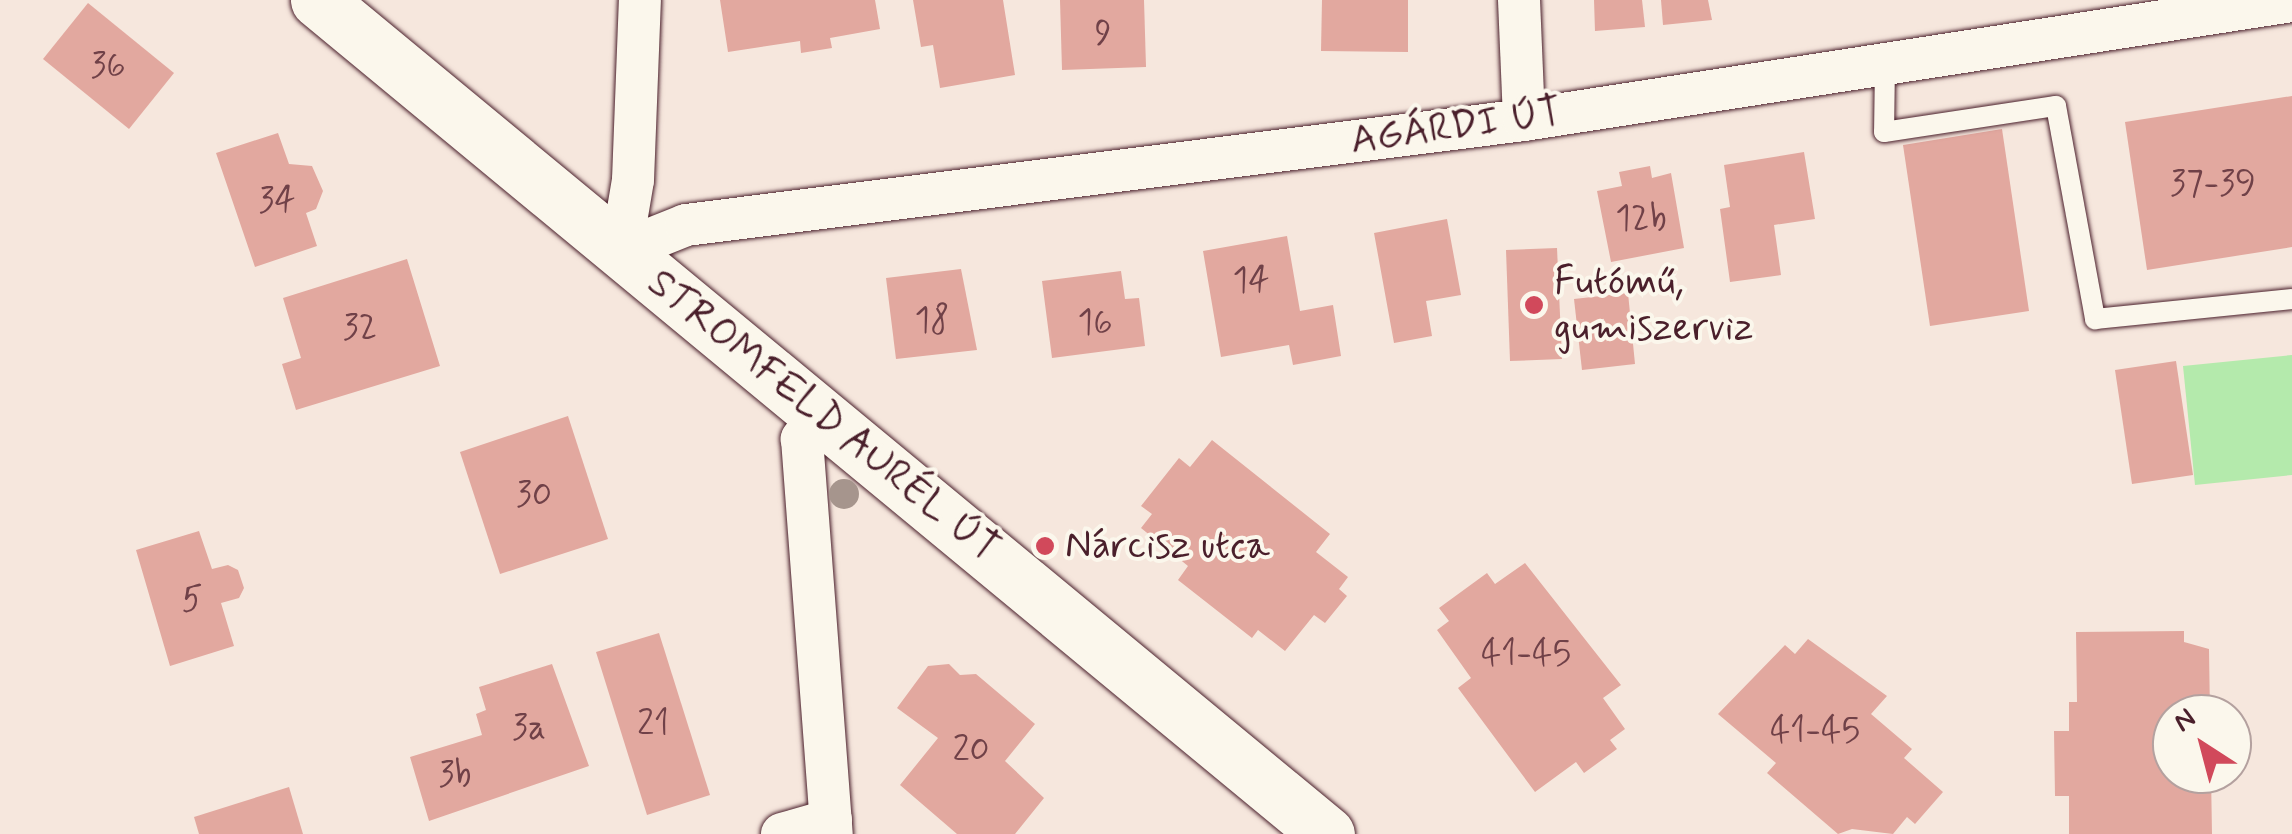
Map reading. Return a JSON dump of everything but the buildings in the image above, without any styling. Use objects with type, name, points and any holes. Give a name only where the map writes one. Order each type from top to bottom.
[{"type":"street","name":"STROMFELD AURÉL ÚT","points":[[318,0],[822,412],[1327,834]]},
{"type":"street","points":[[621,250],[632,180],[640,0]]},
{"type":"street","points":[[1520,0],[1524,120]]},
{"type":"street","name":"AGÁRDI ÚT","points":[[621,250],[686,225],[1524,120],[2292,1]]},
{"type":"street","points":[[782,834],[832,827],[802,440],[822,412]]},
{"type":"lane","points":[[1885,64],[1884,132],[2056,106],[2095,319],[2292,300]]},
{"type":"green space","points":[[2292,355],[2292,475],[2195,485],[2183,366]]},
{"type":"place","name":"Futómű, gumiszerviz","points":[[1534,305]]},
{"type":"place","name":"Nárcisz utca","points":[[1045,546]]}]
